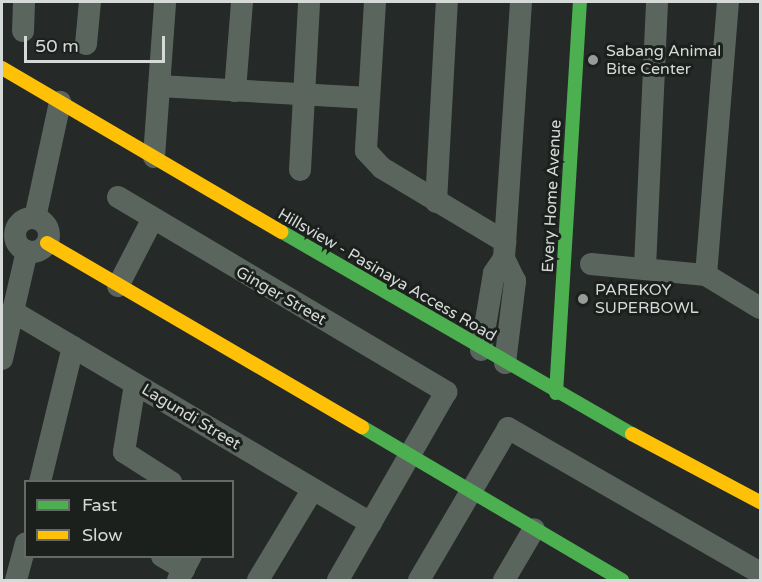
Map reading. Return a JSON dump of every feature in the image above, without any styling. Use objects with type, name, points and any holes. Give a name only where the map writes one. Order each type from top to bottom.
[{"type":"street","points":[[23,31],[24,2]]},
{"type":"street","points":[[86,44],[90,2]]},
{"type":"street","points":[[154,157],[165,2]]},
{"type":"street","points":[[235,91],[242,2]]},
{"type":"street","points":[[300,170],[309,2]]},
{"type":"street","points":[[375,2],[369,98],[369,157],[505,250]]},
{"type":"street","points":[[436,202],[447,2]]},
{"type":"street","points":[[505,363],[515,281],[505,250],[521,2]]},
{"type":"street","name":"Every Home Avenue","points":[[556,393],[580,2]]},
{"type":"street","points":[[645,267],[657,2]]},
{"type":"street","points":[[706,275],[728,2]]},
{"type":"street","name":"Hillsview - Pasinaya Access Road","points":[[2,68],[556,393],[760,502]]},
{"type":"street","points":[[159,86],[369,98]]},
{"type":"street","points":[[2,359],[29,231],[68,106]]},
{"type":"street","name":"Ginger Street","points":[[118,197],[152,220],[446,392],[408,458]]},
{"type":"street","points":[[118,286],[152,220]]},
{"type":"street","points":[[29,231],[408,458],[534,529],[587,572],[622,580]]},
{"type":"street","points":[[481,350],[494,273],[505,250]]},
{"type":"street","points":[[591,264],[645,267],[706,275],[760,308]]},
{"type":"street","name":"Lagundi Street","points":[[12,311],[370,523]]},
{"type":"street","points":[[40,480],[73,347]]},
{"type":"street","points":[[135,384],[123,452],[168,480]]},
{"type":"street","points":[[419,580],[508,428],[760,573]]},
{"type":"street","points":[[338,580],[408,458]]},
{"type":"street","points":[[258,580],[313,489]]},
{"type":"street","points":[[504,580],[534,529]]},
{"type":"street","points":[[16,580],[24,550]]},
{"type":"street","points":[[165,558],[184,569]]},
{"type":"traffic: fast","points":[[556,393],[580,2]]},
{"type":"traffic: fast","points":[[282,232],[632,434]]},
{"type":"traffic: fast","points":[[362,427],[622,580]]},
{"type":"traffic: slow","points":[[2,68],[282,232]]},
{"type":"traffic: slow","points":[[47,243],[362,427]]},
{"type":"traffic: slow","points":[[632,434],[760,502]]},
{"type":"place","name":"Sabang Animal Bite Center","points":[[593,60]]},
{"type":"place","name":"PAREKOY SUPERBOWL","points":[[583,299]]}]
